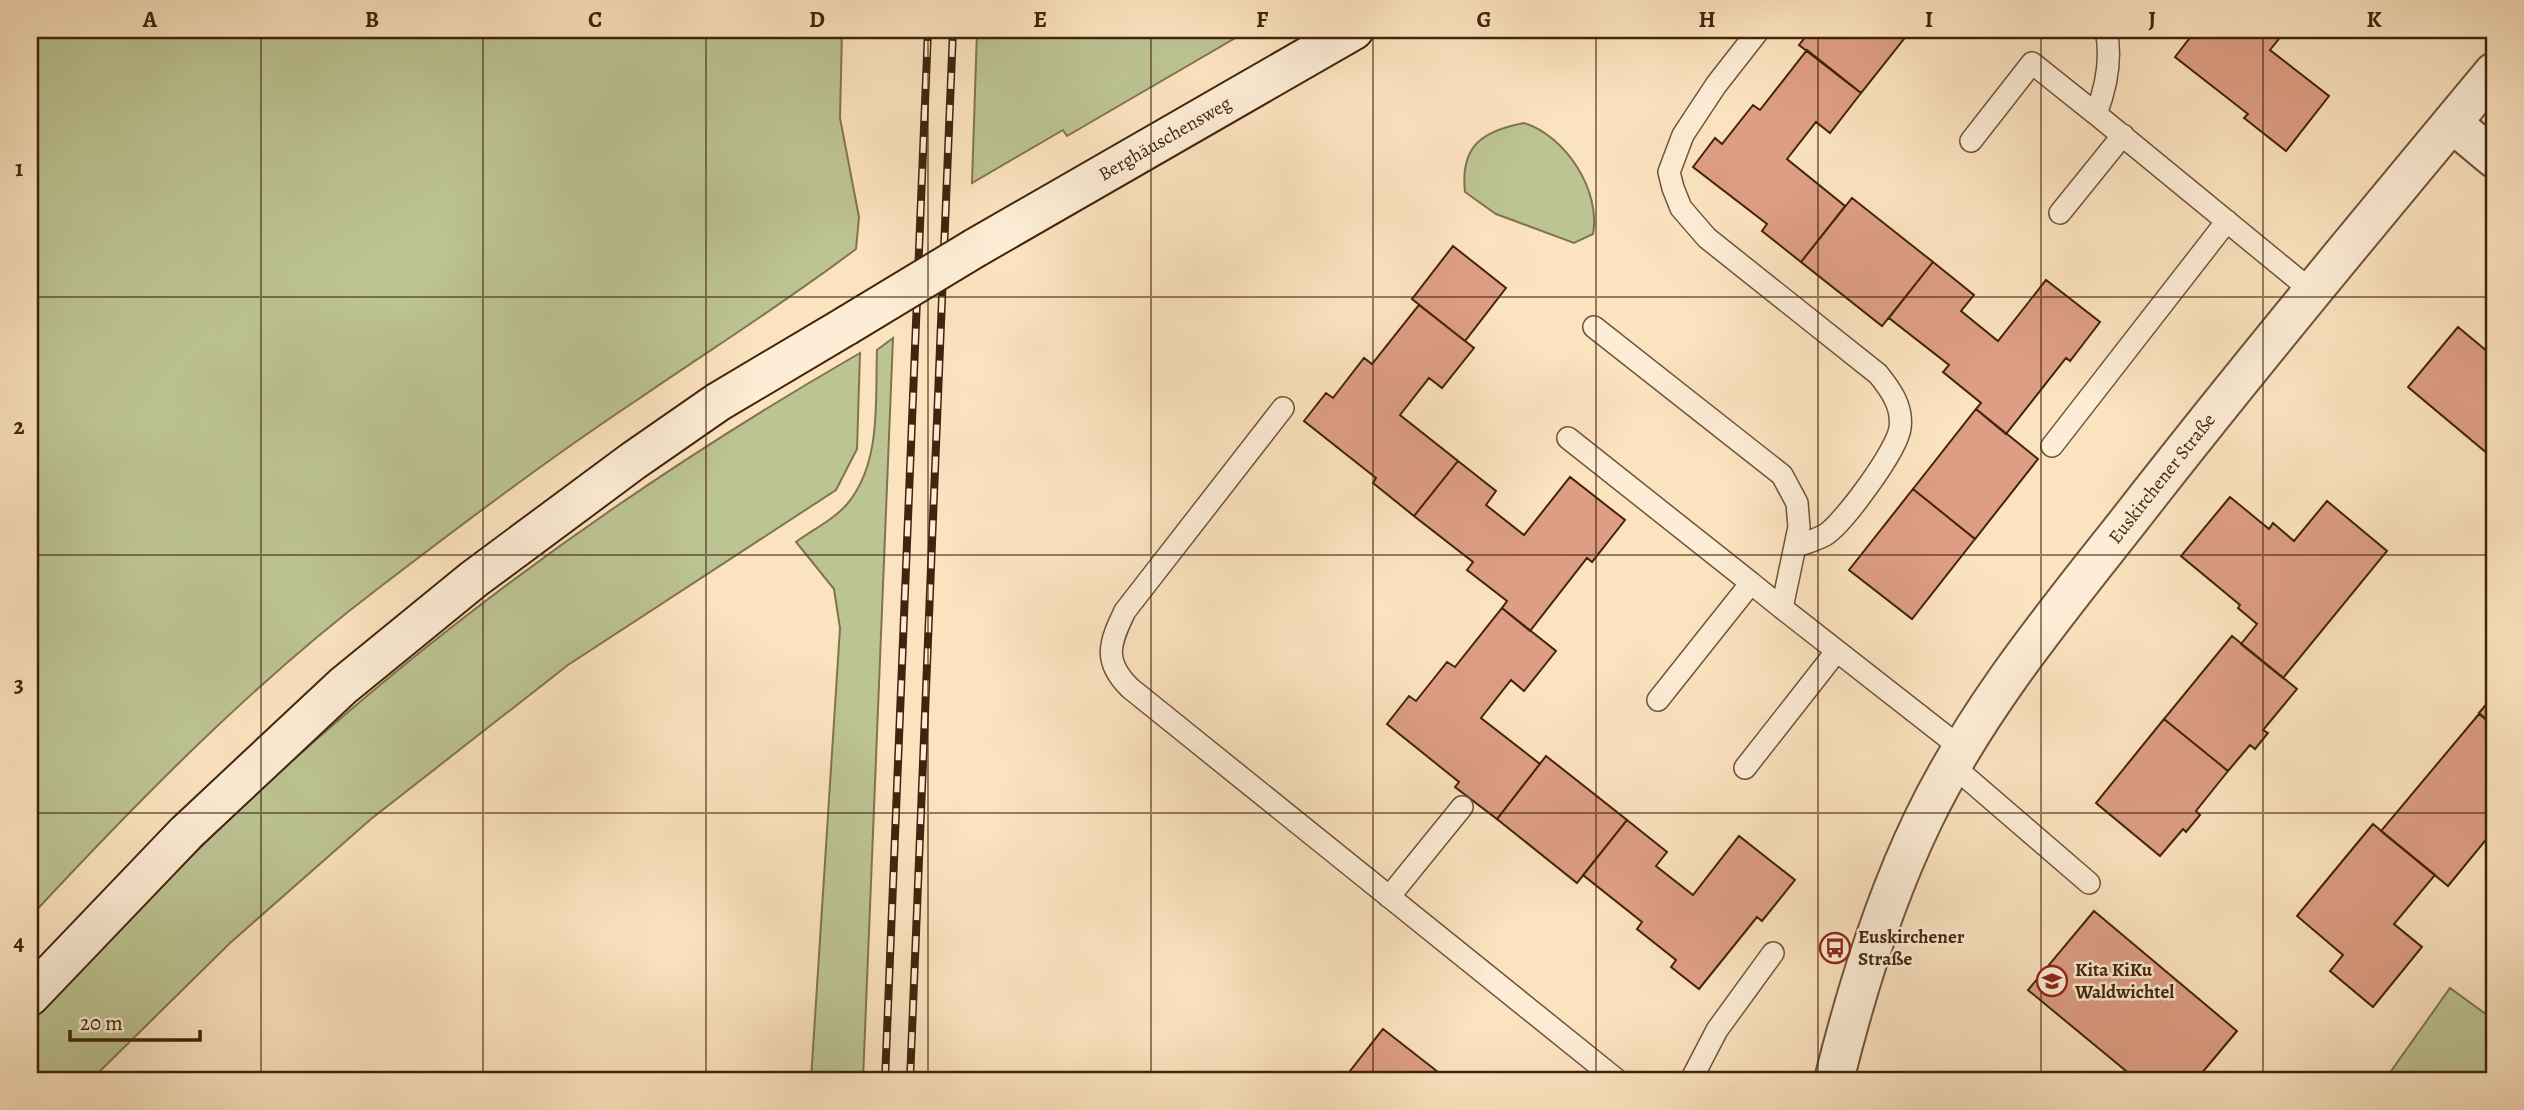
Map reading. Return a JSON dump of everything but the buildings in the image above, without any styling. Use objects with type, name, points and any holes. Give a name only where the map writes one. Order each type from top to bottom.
[{"type":"main road","name":"Berghäuschensweg","points":[[30,996],[186,833],[343,686],[474,579],[633,461],[718,402],[975,248],[1354,30]]},
{"type":"main road","name":"Euskirchener Straße","points":[[1834,1080],[1867,960],[1922,820],[1957,756],[2004,680],[2210,416],[2494,72]]},
{"type":"main road","points":[[2452,123],[2494,158]]},
{"type":"lane","points":[[1759,30],[1716,85],[1683,135],[1669,172],[1673,188],[1681,208],[1707,238],[1878,374],[1893,393],[1900,413],[1897,444],[1886,463],[1828,534],[1795,547]]},
{"type":"lane","points":[[2096,114],[2105,89],[2106,30]]},
{"type":"lane","points":[[1970,141],[2032,63],[2313,292]]},
{"type":"lane","points":[[2060,213],[2123,135]]},
{"type":"lane","points":[[2052,446],[2227,221]]},
{"type":"lane","points":[[1594,327],[1782,475],[1797,503],[1799,527],[1782,608]]},
{"type":"lane","points":[[1283,408],[1125,611],[1111,648],[1113,667],[1130,688],[1606,1077]]},
{"type":"lane","points":[[1568,438],[1836,652],[1957,756],[2089,883]]},
{"type":"lane","points":[[1658,700],[1751,583]]},
{"type":"lane","points":[[1745,768],[1836,652]]},
{"type":"lane","points":[[1389,897],[1462,807]]},
{"type":"lane","points":[[1691,1080],[1717,1030],[1773,953]]},
{"type":"green space","points":[[30,30],[842,30],[840,118],[859,217],[856,249],[541,467],[333,624],[198,744],[30,917]]},
{"type":"green space","points":[[977,30],[1017,30],[1018,33],[1023,30],[1249,30],[1067,136],[1063,130],[972,183]]},
{"type":"green space","points":[[1524,123],[1554,140],[1577,167],[1592,200],[1593,234],[1574,243],[1496,214],[1465,192],[1466,163],[1477,143],[1496,131]]},
{"type":"green space","points":[[893,338],[863,1080],[811,1080],[840,628],[834,589],[796,542],[837,514],[859,486],[872,449],[877,350]]},
{"type":"green space","points":[[860,353],[857,449],[836,490],[568,665],[371,819],[230,943],[91,1080],[30,1080],[30,1024],[206,842],[357,704],[436,639],[601,517],[772,405]]},
{"type":"green space","points":[[2450,988],[2494,1020],[2494,1080],[2397,1080],[2389,1074]]},
{"type":"railway","points":[[885,1080],[928,30]]},
{"type":"railway","points":[[910,1080],[953,30]]},
{"type":"place","name":"Euskirchener Straße","points":[[1835,948]]},
{"type":"place","name":"Kita KiKu Waldwichtel","points":[[2052,981]]}]
